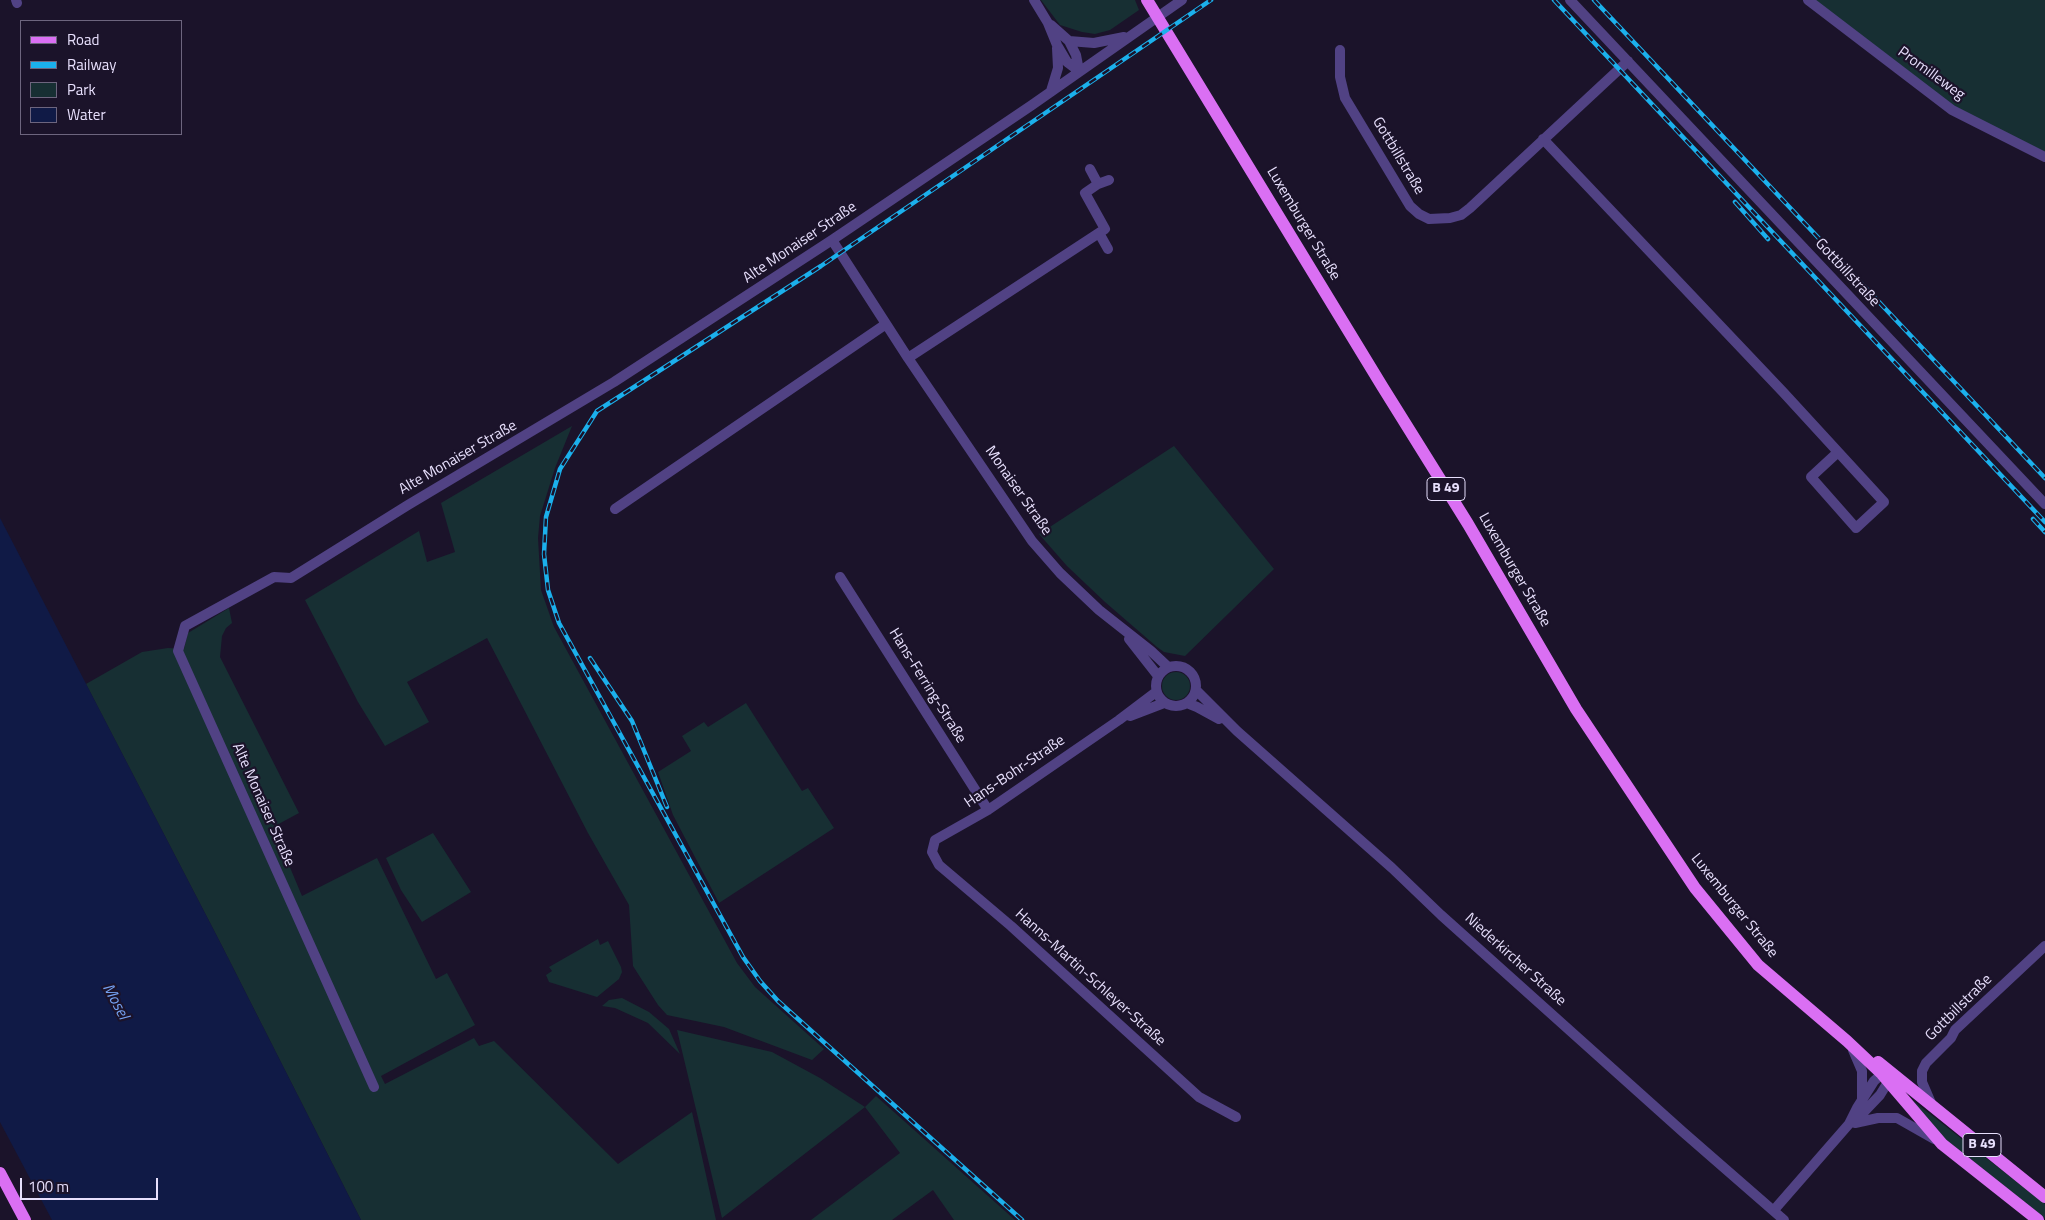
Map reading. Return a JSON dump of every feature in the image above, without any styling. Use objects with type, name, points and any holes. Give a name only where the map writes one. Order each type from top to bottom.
[{"type":"main road","name":"Luxemburger Straße","points":[[1148,2],[1468,524],[1576,709],[1695,888],[1758,965],[1887,1076],[1931,1103],[2045,1196]]},
{"type":"main road","name":"Luxemburger Straße","points":[[1887,1076],[1942,1144],[2038,1220]]},
{"type":"main road","points":[[0,1173],[25,1220]]},
{"type":"street","points":[[1034,0],[1069,65],[1079,71]]},
{"type":"street","name":"Alte Monaiser Straße","points":[[374,1087],[178,651],[185,626],[274,577],[291,578],[408,505],[614,382],[832,240],[1182,0]]},
{"type":"street","name":"Gottbillstraße","points":[[1570,0],[2045,504]]},
{"type":"street","name":"Promilleweg","points":[[1808,0],[1952,110],[2045,157]]},
{"type":"street","points":[[1048,23],[1069,41],[1076,55],[1079,71]]},
{"type":"street","points":[[1069,41],[1094,43],[1132,35]]},
{"type":"street","points":[[1051,91],[1058,68],[1057,45]]},
{"type":"street","name":"Gottbillstraße","points":[[1340,50],[1340,77],[1345,98],[1410,206],[1429,219],[1441,219],[1460,215],[1628,61]]},
{"type":"street","points":[[1543,139],[1783,392],[1884,502],[1856,528],[1811,477],[1837,452]]},
{"type":"street","points":[[1090,169],[1098,184]]},
{"type":"street","points":[[908,358],[1105,229],[1085,193],[1098,184],[1109,180]]},
{"type":"street","points":[[1098,233],[1108,248]]},
{"type":"street","name":"Monaiser Straße","points":[[832,240],[908,358],[1032,541],[1060,573],[1099,610],[1151,650],[1168,667]]},
{"type":"street","points":[[615,509],[886,324]]},
{"type":"street","name":"Hans-Ferring-Straße","points":[[840,577],[988,810]]},
{"type":"street","name":"Monaiser Straße","points":[[1120,626],[1158,676]]},
{"type":"street","points":[[1178,665],[1187,669],[1192,674],[1196,682],[1196,690],[1187,703],[1177,706],[1164,703],[1156,692],[1155,685],[1158,676],[1168,667],[1178,665]]},
{"type":"street","name":"Niederkircher Straße","points":[[1196,690],[1237,731],[1392,868],[1441,915],[1784,1220]]},
{"type":"street","name":"Hans-Bohr-Straße","points":[[932,852],[935,840],[988,810],[1119,720],[1156,692]]},
{"type":"street","name":"Hans-Bohr-Straße","points":[[1119,720],[1164,703]]},
{"type":"street","name":"Niederkircher Straße","points":[[1187,703],[1203,710],[1237,731]]},
{"type":"street","name":"Hanns-Martin-Schleyer-Straße","points":[[932,852],[939,865],[1011,926],[1199,1097],[1236,1116]]},
{"type":"street","name":"Gottbillstraße","points":[[1931,1103],[1922,1085],[1922,1071],[1930,1059],[1951,1038],[1955,1030],[2045,946]]},
{"type":"street","points":[[1847,1041],[1861,1066],[1862,1100]]},
{"type":"street","points":[[1774,1210],[1849,1124],[1874,1081],[1887,1076]]},
{"type":"street","points":[[1849,1124],[1860,1116],[1880,1095],[1887,1076]]},
{"type":"street","points":[[1849,1124],[1878,1118],[1897,1118],[1942,1144]]},
{"type":"green space","points":[[1041,0],[1135,0],[1139,10],[1110,30],[1095,34],[1060,25]]},
{"type":"green space","points":[[1814,0],[2045,0],[2045,153],[1949,105]]},
{"type":"green space","points":[[572,426],[555,468],[540,516],[538,538],[541,590],[554,627],[737,963],[755,987],[824,1049],[812,1060],[724,1027],[667,1015],[658,1005],[633,966],[629,905],[588,833],[487,638],[407,682],[429,722],[385,746],[358,702],[305,600],[419,531],[427,562],[455,552],[441,503]]},
{"type":"green space","points":[[1174,446],[1274,569],[1185,656],[1164,652],[1157,647],[1067,566],[1039,534]]},
{"type":"green space","points":[[229,608],[232,623],[226,628],[222,636],[220,657],[299,813],[273,827],[302,896],[377,858],[436,979],[447,973],[475,1025],[381,1076],[385,1084],[474,1038],[479,1046],[494,1041],[618,1164],[692,1112],[716,1220],[361,1220],[86,684],[142,652],[168,648],[184,649],[188,633]]},
{"type":"green space","points":[[1176,672],[1186,676],[1190,686],[1186,696],[1176,700],[1166,696],[1162,686],[1166,676]]},
{"type":"green space","points":[[746,703],[802,791],[808,788],[834,828],[719,903],[673,815],[658,772],[691,751],[682,736],[704,722],[708,727]]},
{"type":"green space","points":[[433,833],[471,892],[422,922],[401,890],[386,858]]},
{"type":"green space","points":[[598,939],[600,945],[608,941],[621,967],[622,972],[619,979],[597,997],[549,982],[546,975],[552,971],[549,967]]},
{"type":"green space","points":[[622,998],[649,1012],[669,1029],[680,1054],[648,1023],[615,1008],[602,1006],[609,1000]]},
{"type":"green space","points":[[677,1030],[772,1052],[820,1078],[865,1107],[722,1218]]},
{"type":"green space","points":[[876,1096],[1015,1220],[954,1220],[933,1190],[892,1220],[811,1220],[900,1153],[865,1107]]},
{"type":"green space","points":[[1907,1096],[2045,1204],[2045,1218],[1935,1131]]},
{"type":"water","name":"Mosel","points":[[0,518],[221,944],[361,1220],[52,1220],[0,1122]]},
{"type":"railway","points":[[1022,1220],[778,1001],[760,981],[743,957],[559,623],[548,590],[544,554],[546,517],[560,469],[597,411],[821,266],[1211,0]]},
{"type":"railway","points":[[1554,0],[2045,522]]},
{"type":"railway","points":[[1594,0],[2045,478]]},
{"type":"railway","points":[[1735,202],[1768,239]]},
{"type":"railway","points":[[2033,519],[2045,532]]},
{"type":"railway","points":[[590,658],[632,721],[667,807]]}]
